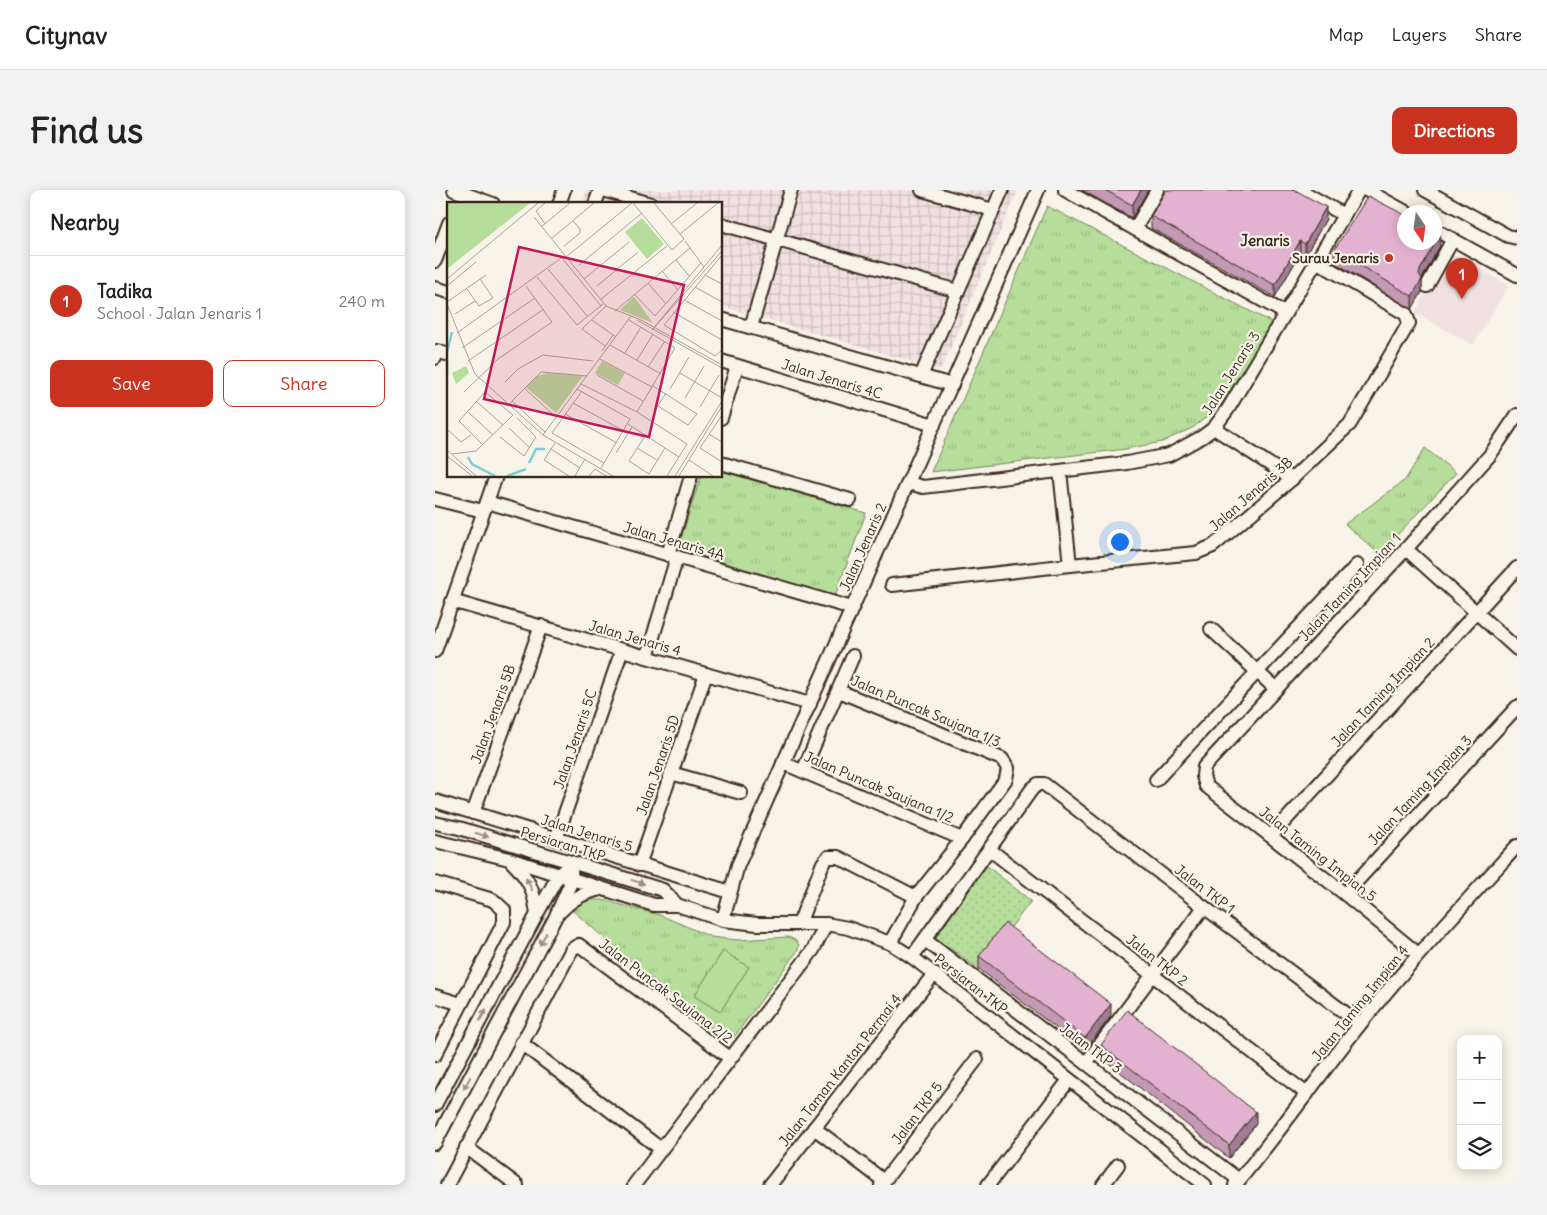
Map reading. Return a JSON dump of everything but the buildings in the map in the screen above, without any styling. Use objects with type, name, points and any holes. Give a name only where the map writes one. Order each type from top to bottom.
[{"type":"street","points":[[560,202],[565,190]]},
{"type":"street","points":[[603,190],[644,202]]},
{"type":"street","points":[[751,327],[791,190]]},
{"type":"street","points":[[923,190],[993,210]]},
{"type":"street","points":[[921,376],[1002,190]]},
{"type":"street","name":"Jalan Jenaris 2","points":[[723,920],[738,865],[1038,190]]},
{"type":"street","points":[[1065,190],[1285,313]]},
{"type":"street","points":[[1135,229],[1157,190]]},
{"type":"street","points":[[1299,190],[1343,215]]},
{"type":"street","name":"Jalan Jenaris 3","points":[[908,484],[923,487],[1127,462],[1169,455],[1202,437],[1214,428],[1228,409],[1359,190]]},
{"type":"street","points":[[1366,190],[1397,207]]},
{"type":"street","points":[[1425,190],[1508,236],[1517,238]]},
{"type":"street","points":[[457,194],[486,202]]},
{"type":"street","points":[[723,225],[958,291]]},
{"type":"street","points":[[435,261],[447,228]]},
{"type":"street","points":[[1442,233],[1517,275]]},
{"type":"street","points":[[1427,286],[1453,239]]},
{"type":"street","name":"Jalan Jenaris 3B","points":[[892,585],[1195,553],[1213,546],[1292,479],[1350,424],[1409,323],[1406,314],[1316,261]]},
{"type":"street","points":[[723,320],[952,385]]},
{"type":"street","name":"Jalan Jenaris 4C","points":[[723,362],[934,425]]},
{"type":"street","points":[[723,412],[737,366]]},
{"type":"street","name":"Jalan Taming Impian 1","points":[[1203,776],[1204,767],[1406,549],[1490,455],[1517,415]]},
{"type":"street","points":[[1214,428],[1292,479]]},
{"type":"street","points":[[723,464],[850,500]]},
{"type":"street","points":[[1060,471],[1070,565]]},
{"type":"street","points":[[435,651],[494,478]]},
{"type":"street","points":[[647,657],[691,478]]},
{"type":"street","name":"Jalan Jenaris 4A","points":[[435,499],[485,507],[672,556],[852,608]]},
{"type":"street","points":[[1406,549],[1517,650]]},
{"type":"street","points":[[1156,780],[1357,565]]},
{"type":"street","name":"Jalan Taming Impian 2","points":[[1271,836],[1517,568]]},
{"type":"street","name":"Jalan Jenaris 4","points":[[453,601],[810,704]]},
{"type":"street","name":"Jalan Jenaris 5B","points":[[473,813],[541,626]]},
{"type":"street","points":[[1211,629],[1277,689]]},
{"type":"street","name":"Jalan Jenaris 5C","points":[[556,839],[622,650]]},
{"type":"street","points":[[803,771],[853,656]]},
{"type":"street","name":"Jalan Jenaris 5D","points":[[639,865],[706,674]]},
{"type":"street","name":"Jalan Puncak Saujana 1/3","points":[[839,691],[1002,759],[1009,768],[1006,779],[962,839]]},
{"type":"street","name":"Jalan Taming Impian 3","points":[[1345,894],[1517,707]]},
{"type":"street","name":"Jalan Puncak Saujana 1/2","points":[[783,763],[962,839]]},
{"type":"street","points":[[671,773],[741,793]]},
{"type":"street","name":"Jalan Taming Impian 5","points":[[1203,776],[1206,786],[1345,894],[1418,954]]},
{"type":"street","name":"Jalan TKP 1","points":[[989,849],[1032,789],[1037,784],[1044,784],[1361,1024]]},
{"type":"street","name":"Jalan Jenaris 5","points":[[435,801],[730,892]]},
{"type":"street","name":"Persiaran TKP","points":[[435,823],[468,831],[663,890],[677,905]]},
{"type":"street","points":[[890,943],[916,897],[962,839]]},
{"type":"street","name":"Persiaran TKP","points":[[435,841],[509,859],[654,905],[677,905],[723,920],[757,924],[826,924],[848,928],[890,943],[912,957],[1205,1185]]},
{"type":"street","name":"Jalan Taming Impian 4","points":[[1237,1183],[1418,954],[1517,846]]},
{"type":"street","points":[[912,957],[989,849]]},
{"type":"street","name":"Jalan TKP 2","points":[[989,849],[1307,1094]]},
{"type":"street","points":[[799,924],[823,863],[828,857],[838,857],[916,897]]},
{"type":"street","points":[[509,859],[524,874],[533,890],[537,914]]},
{"type":"street","points":[[435,1104],[558,876],[570,862]]},
{"type":"street","points":[[435,1143],[555,918],[572,880],[570,862]]},
{"type":"street","points":[[435,883],[493,900],[504,910],[504,922],[435,1055]]},
{"type":"street","points":[[555,918],[569,902],[588,892],[601,889]]},
{"type":"street","points":[[1086,1063],[1204,907]]},
{"type":"street","points":[[634,1185],[813,950],[826,924]]},
{"type":"street","name":"Jalan TKP 3","points":[[925,940],[1086,1063],[1237,1183]]},
{"type":"street","name":"Jalan Puncak Saujana 2/2","points":[[521,1043],[572,949],[579,945],[730,1058]]},
{"type":"street","name":"Jalan Taman Kantan Permai 4","points":[[770,1185],[934,974]]},
{"type":"street","points":[[435,996],[461,1004]]},
{"type":"street","points":[[447,1185],[521,1043],[661,1148]]},
{"type":"street","name":"Jalan TKP 5","points":[[882,1183],[977,1059]]},
{"type":"street","points":[[988,1185],[1069,1080]]},
{"type":"street","points":[[814,1128],[882,1183]]},
{"type":"street","points":[[466,1147],[517,1185]]},
{"type":"street","points":[[1103,1185],[1118,1165]]},
{"type":"shaded area","points":[[587,190],[1018,190],[941,370],[723,307],[723,202],[583,202]]},
{"type":"shaded area","points":[[1448,253],[1509,285],[1473,345],[1415,313]]},
{"type":"green space","points":[[1047,206],[1273,323],[1221,405],[1194,427],[1162,442],[1126,449],[931,472]]},
{"type":"green space","points":[[1425,448],[1456,473],[1379,554],[1345,524],[1405,480]]},
{"type":"green space","points":[[723,472],[866,513],[835,596],[677,551],[700,478],[723,478]]},
{"type":"green space","points":[[987,866],[1031,901],[979,969],[935,938]]},
{"type":"green space","points":[[590,900],[602,900],[660,915],[711,937],[738,940],[788,937],[795,940],[799,945],[798,950],[734,1037],[722,1037],[658,985],[571,909]]},
{"type":"green space","points":[[723,951],[749,967],[720,1012],[694,996]]},
{"type":"place","name":"Surau Jenaris","points":[[1389,258]]},
{"type":"place","name":"Tadika","points":[[1462,299]]},
{"type":"district","name":"Jenaris","points":[[1265,240]]}]
